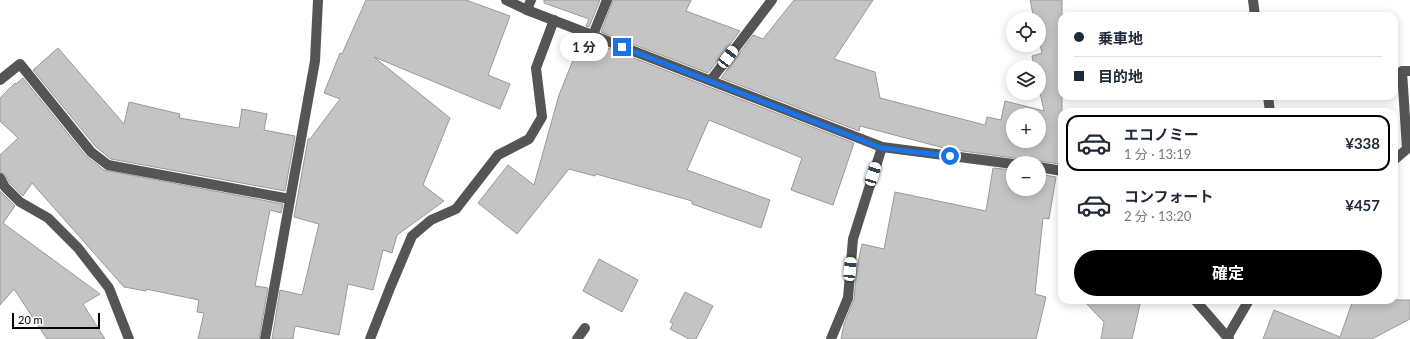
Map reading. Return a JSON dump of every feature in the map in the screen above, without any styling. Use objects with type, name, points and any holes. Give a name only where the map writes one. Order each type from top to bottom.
[{"type":"street","points":[[265,339],[315,61],[318,0]]},
{"type":"street","points":[[506,0],[529,5],[554,20],[882,148],[1006,163]]},
{"type":"street","points":[[593,35],[607,0]]},
{"type":"street","points":[[711,80],[772,0]]},
{"type":"street","points":[[1253,0],[1254,12]]},
{"type":"street","points":[[370,339],[412,236],[431,220],[456,209],[498,155],[528,139],[542,118],[536,68],[554,20]]},
{"type":"street","points":[[0,80],[20,64],[92,152],[108,165],[290,199]]},
{"type":"street","points":[[1398,156],[1406,149],[1402,71],[1410,71]]},
{"type":"street","points":[[831,339],[848,298],[853,239],[882,148]]},
{"type":"street","points":[[1046,168],[1058,170]]},
{"type":"street","points":[[0,178],[5,187],[20,202],[48,218],[78,248],[109,288],[129,339]]},
{"type":"street","points":[[1198,304],[1228,338],[1247,304]]},
{"type":"street","points":[[576,339],[585,328]]},
{"type":"building","points":[[366,0],[466,0],[510,16],[488,75],[510,84],[500,109],[374,57],[450,118],[423,185],[444,201],[397,235],[392,253],[383,250],[373,290],[348,284],[339,335],[295,326],[293,339],[272,339],[280,290],[302,295],[319,224],[294,217],[308,139],[310,139],[340,99],[324,93],[340,53],[342,54]]},
{"type":"building","points":[[544,0],[600,0],[589,27],[586,26],[589,19],[544,3]]},
{"type":"building","points":[[613,0],[691,0],[686,11],[740,31],[708,73],[601,32]]},
{"type":"building","points":[[794,0],[873,0],[834,59],[875,72],[880,98],[985,125],[987,117],[1001,120],[1005,101],[1032,108],[1006,108],[1006,148],[1046,148],[1046,108],[1043,108],[1042,100],[1046,100],[1046,60],[1033,60],[1032,56],[1046,52],[1046,12],[1033,12],[1030,0],[1062,0],[1062,12],[1058,12],[1058,100],[1062,100],[1062,108],[1058,108],[1058,164],[1046,162],[1046,156],[1006,157],[948,149],[860,126],[859,131],[721,78],[753,35],[763,39]]},
{"type":"building","points":[[582,38],[854,143],[833,205],[791,190],[802,158],[709,120],[687,170],[770,200],[761,228],[692,204],[692,201],[596,174],[595,176],[569,169],[517,234],[478,203],[508,165],[534,185],[559,95]]},
{"type":"building","points":[[58,48],[124,124],[129,102],[180,114],[179,118],[239,128],[242,109],[267,114],[264,130],[295,136],[285,191],[111,159],[96,147],[33,70]]},
{"type":"building","points":[[23,78],[86,156],[104,170],[283,204],[281,213],[270,210],[255,286],[268,288],[259,339],[198,339],[204,313],[197,312],[199,300],[146,289],[146,291],[124,287],[32,183],[23,196],[10,183],[5,175],[0,172],[0,155],[18,138],[0,121],[0,98],[15,83],[16,84]]},
{"type":"building","points":[[993,168],[1006,169],[1006,196],[1046,196],[1046,175],[1056,177],[1049,219],[1043,218],[1035,294],[1046,297],[1036,339],[841,339],[844,324],[854,299],[857,267],[862,244],[884,249],[895,192],[986,211]]},
{"type":"building","points":[[0,191],[15,206],[3,223],[100,294],[83,304],[105,339],[47,339],[14,289],[0,305]]},
{"type":"building","points":[[599,259],[638,280],[622,312],[583,291]]},
{"type":"building","points":[[685,292],[713,306],[696,339],[689,339],[670,329],[673,324],[670,322]]},
{"type":"building","points":[[1398,300],[1410,300],[1410,319],[1372,339],[1263,339],[1274,310],[1340,337],[1352,304],[1398,304]]},
{"type":"building","points":[[1087,304],[1140,304],[1132,339],[1101,339],[1104,322]]},
{"type":"route","points":[[622,47],[711,80],[882,148],[950,156]]}]
